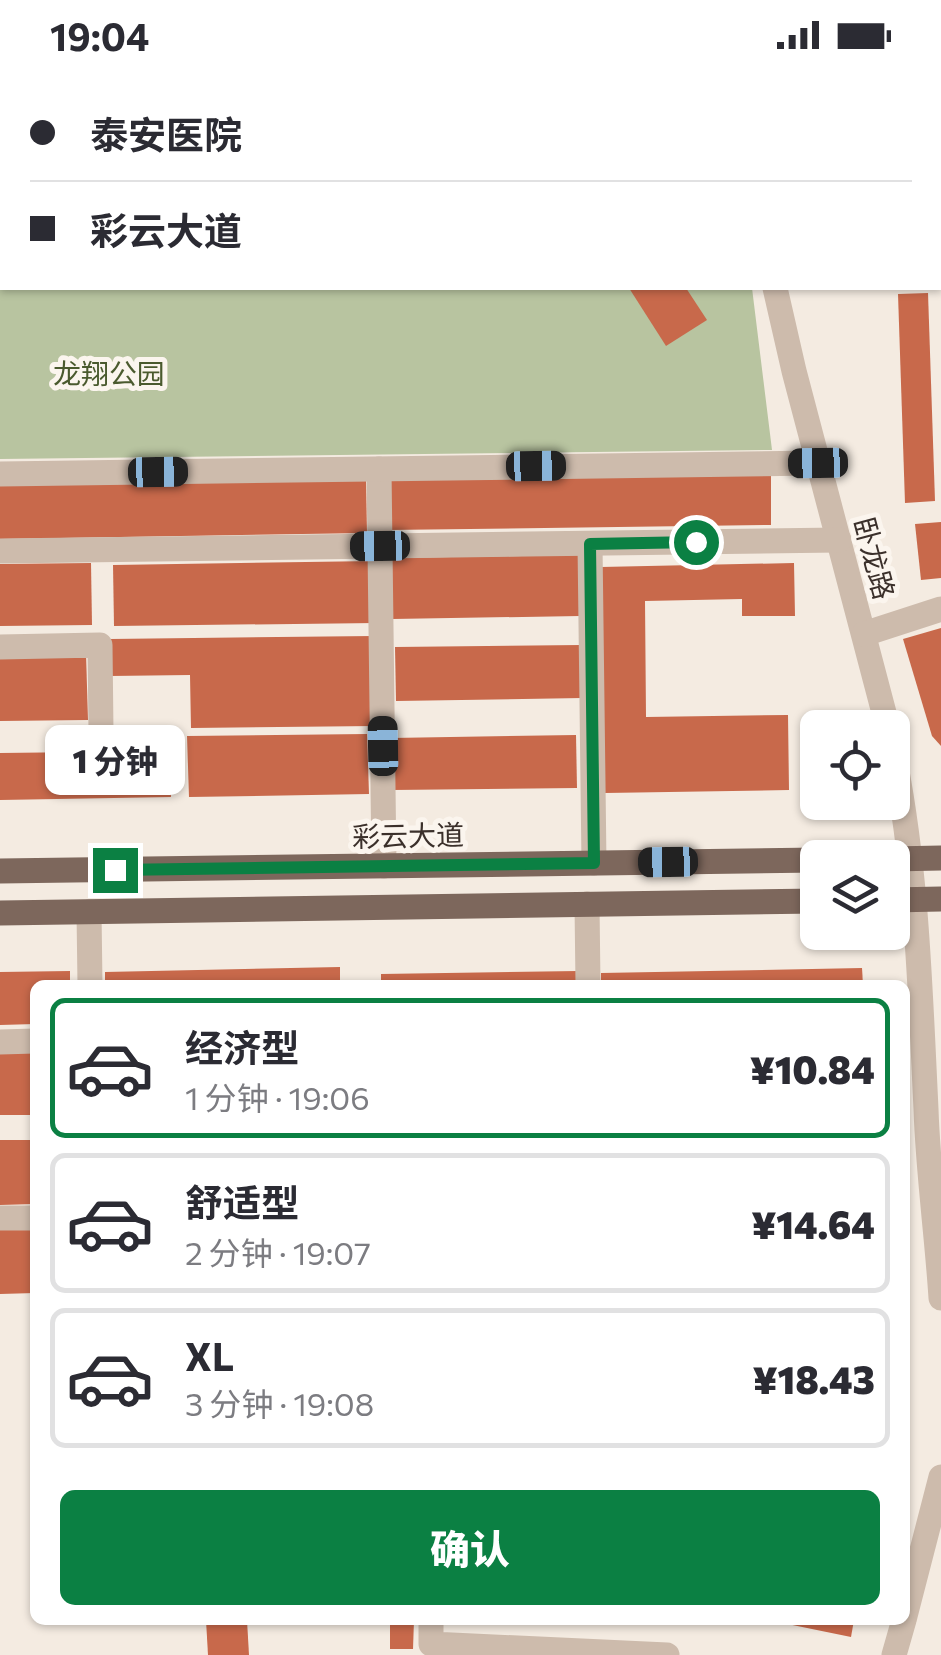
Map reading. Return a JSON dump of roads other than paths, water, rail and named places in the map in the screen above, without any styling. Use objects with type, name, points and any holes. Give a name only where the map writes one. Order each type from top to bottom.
[{"type":"main road","points":[[910,858],[941,858]]},
{"type":"main road","name":"彩云大道","points":[[0,872],[800,860]]},
{"type":"main road","points":[[0,913],[800,901]]},
{"type":"street","name":"卧龙路","points":[[775,290],[883,710]]},
{"type":"street","points":[[0,474],[818,463]]},
{"type":"street","points":[[379,468],[384,866]]},
{"type":"street","points":[[0,551],[839,540]]},
{"type":"street","points":[[590,544],[594,863]]},
{"type":"street","points":[[864,634],[941,609]]},
{"type":"street","points":[[0,646],[100,645],[101,732]]},
{"type":"street","points":[[916,900],[926,1114],[941,1298]]},
{"type":"street","points":[[587,904],[588,980]]},
{"type":"street","points":[[89,912],[90,980]]},
{"type":"street","points":[[0,1042],[30,1041]]},
{"type":"street","points":[[0,1218],[30,1218]]},
{"type":"street","points":[[912,1563],[941,1477]]},
{"type":"street","points":[[432,1625],[431,1644],[667,1655]]},
{"type":"street","points":[[894,1655],[902,1625]]},
{"type":"park label","name":"龙翔公园","points":[[109,373]]}]
